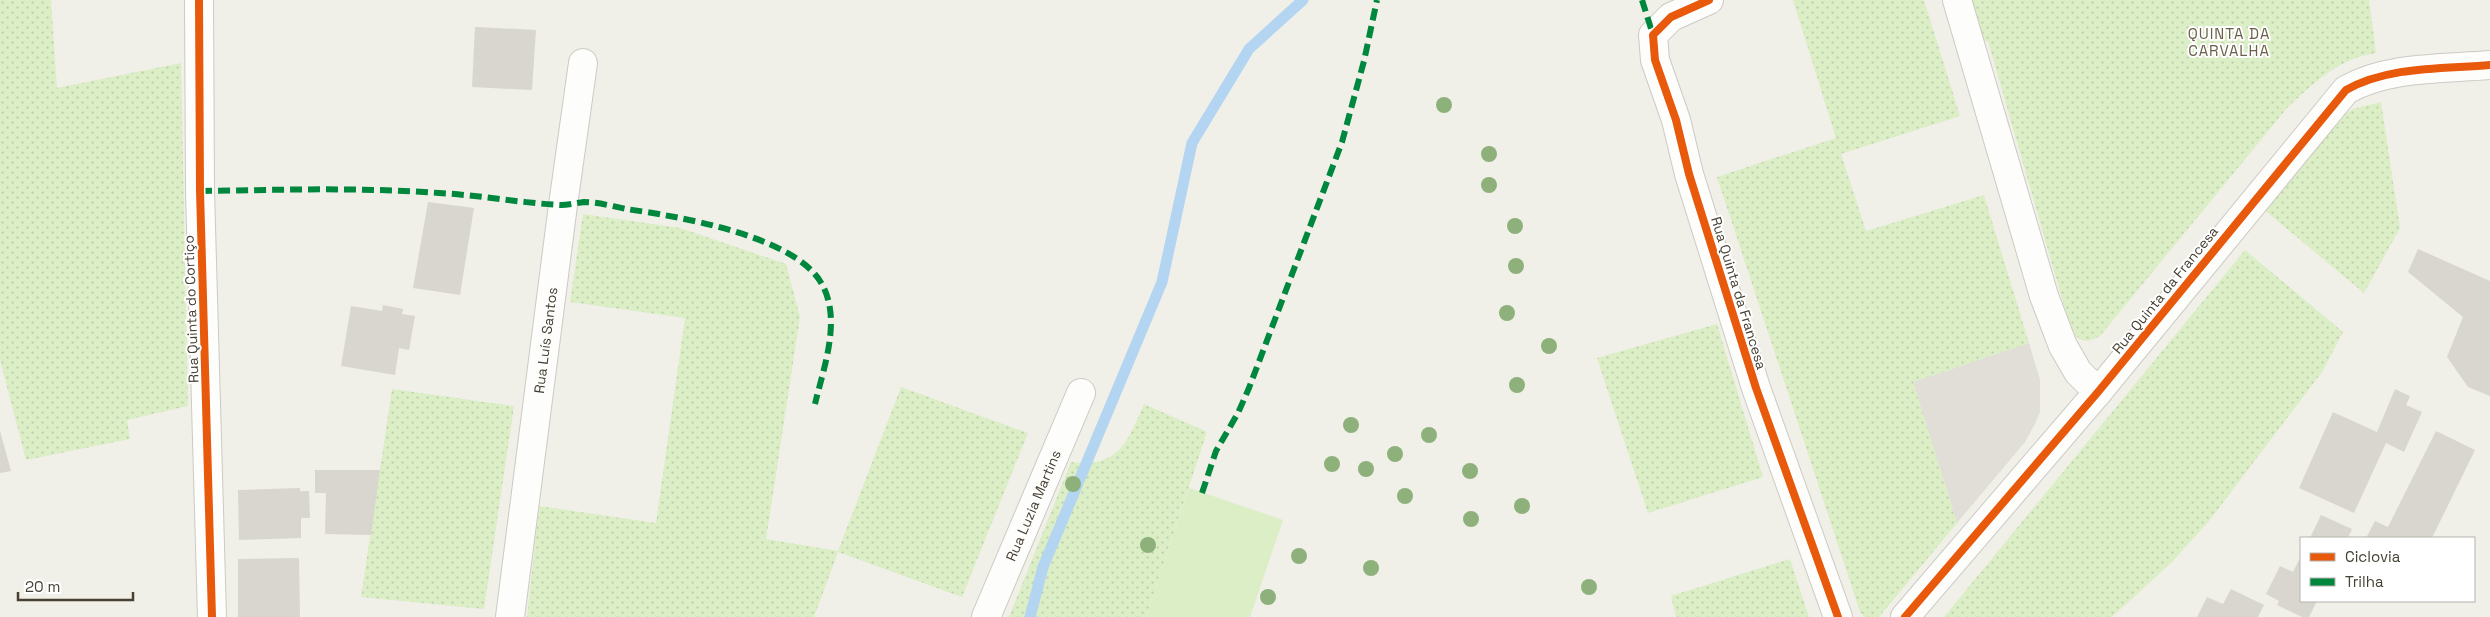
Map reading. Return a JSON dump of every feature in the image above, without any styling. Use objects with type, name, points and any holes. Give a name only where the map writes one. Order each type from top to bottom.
[{"type":"street","name":"Rua Quinta do Cortiço","points":[[199,0],[200,191],[212,617]]},
{"type":"street","name":"Rua Quinta da Francesa","points":[[1709,0],[1671,17],[1653,35],[1656,60],[1676,120],[1689,174],[1756,388],[1838,617]]},
{"type":"street","points":[[1957,0],[2044,296],[2063,346],[2078,372],[2098,392]]},
{"type":"street","name":"Rua Luís Santos","points":[[510,617],[563,205],[584,63]]},
{"type":"street","name":"Rua Quinta da Francesa","points":[[1905,617],[2098,392],[2346,90],[2362,80],[2392,73],[2490,66]]},
{"type":"street","name":"Rua Luzia Martins","points":[[986,617],[1082,393]]},
{"type":"shaded area","points":[[2029,343],[2040,380],[2040,412],[2025,442],[1957,523],[1913,382]]},
{"type":"green space","points":[[0,0],[51,0],[57,88],[181,63],[188,406],[127,420],[130,439],[26,460],[0,360]]},
{"type":"green space","points":[[1793,0],[1924,0],[1960,116],[1841,154],[1866,231],[1984,195],[2029,343],[1913,382],[1957,523],[1879,617],[1864,617],[1860,612],[1717,177],[1836,138]]},
{"type":"green space","points":[[1963,0],[2369,0],[2376,53],[2350,60],[2339,66],[2317,81],[2287,108],[2100,336],[2087,341],[2077,337],[2071,330],[1988,41],[1979,42]]},
{"type":"green space","points":[[2381,102],[2400,228],[2364,293],[2262,208],[2342,116],[2353,109]]},
{"type":"green space","points":[[583,214],[680,228],[786,264],[800,317],[766,539],[838,551],[901,387],[1028,433],[962,597],[838,552],[814,617],[527,617],[539,506],[656,523],[685,318],[570,302]]},
{"type":"green space","points":[[2245,250],[2343,332],[2322,372],[2209,521],[2172,562],[2112,617],[1944,617]]},
{"type":"green space","points":[[1717,324],[1763,477],[1648,513],[1597,358]]},
{"type":"green space","points":[[392,389],[514,406],[484,609],[361,597]]},
{"type":"green space","points":[[1144,404],[1207,432],[1146,617],[1009,617],[1071,462],[1088,463],[1101,461],[1120,449],[1132,430]]},
{"type":"green space","points":[[1189,488],[1283,520],[1250,617],[1146,617]]},
{"type":"green space","points":[[1790,559],[1809,617],[1676,617],[1671,596]]},
{"type":"building","points":[[475,27],[536,30],[532,90],[472,87]]},
{"type":"building","points":[[428,202],[474,208],[460,295],[413,288]]},
{"type":"building","points":[[2418,249],[2490,281],[2490,396],[2468,387],[2447,357],[2463,317],[2408,272]]},
{"type":"building","points":[[383,305],[403,309],[402,314],[415,316],[409,350],[399,348],[395,375],[341,366],[351,306],[382,311]]},
{"type":"building","points":[[2395,389],[2410,396],[2406,405],[2422,412],[2404,452],[2386,443],[2354,513],[2299,488],[2333,412],[2377,432]]},
{"type":"building","points":[[0,431],[11,471],[0,473]]},
{"type":"building","points":[[2436,431],[2475,450],[2432,537],[2367,537],[2375,521],[2388,527]]},
{"type":"building","points":[[315,470],[380,470],[371,535],[325,534],[326,493],[315,493]]},
{"type":"building","points":[[300,488],[300,491],[309,491],[310,518],[301,518],[301,538],[239,540],[238,490]]},
{"type":"building","points":[[2321,515],[2352,529],[2348,537],[2310,537]]},
{"type":"building","points":[[299,558],[300,617],[238,617],[238,559]]},
{"type":"building","points":[[2300,558],[2300,602],[2316,602],[2309,617],[2302,617],[2277,605],[2279,601],[2266,594],[2280,566],[2293,572]]},
{"type":"building","points":[[2231,589],[2264,605],[2258,617],[2197,617],[2207,597],[2223,604]]},
{"type":"waterway","points":[[1030,617],[1043,567],[1162,282],[1192,143],[1249,49],[1303,0]]},
{"type":"marked path","points":[[1202,493],[1216,451],[1238,413],[1249,388],[1342,142],[1364,61],[1377,0]]},
{"type":"marked path","points":[[1642,0],[1653,35]]},
{"type":"marked path","points":[[200,191],[379,190],[454,194],[561,205],[589,202],[673,217],[731,230],[784,251],[805,265],[820,281],[827,295],[830,310],[830,342],[815,404]]},
{"type":"cycle path","points":[[199,0],[200,191],[212,617]]},
{"type":"cycle path","points":[[1709,0],[1671,17],[1653,35],[1655,60],[1676,120],[1689,174],[1756,388],[1838,617]]},
{"type":"cycle path","points":[[1905,617],[2098,392],[2346,90],[2362,82],[2398,73],[2435,68],[2490,65]]},
{"type":"district","name":"QUINTA DA CARVALHA","points":[[2229,42]]}]
